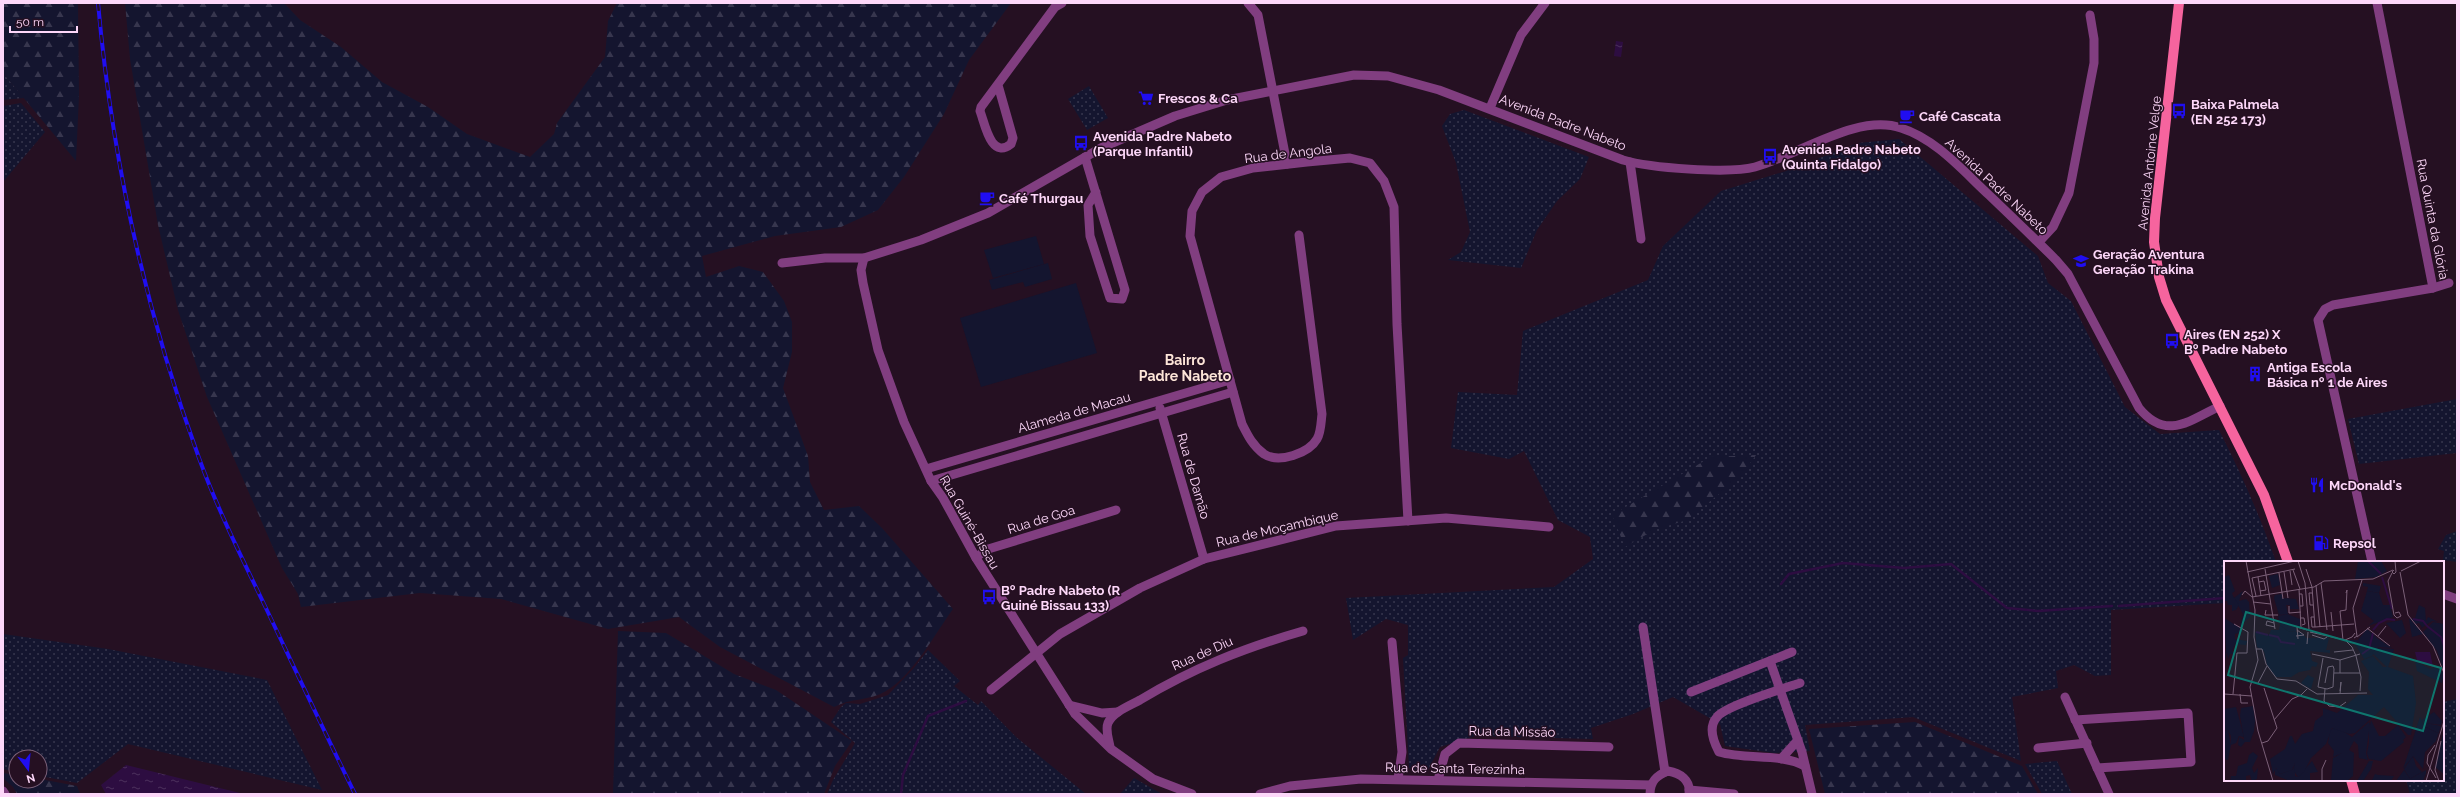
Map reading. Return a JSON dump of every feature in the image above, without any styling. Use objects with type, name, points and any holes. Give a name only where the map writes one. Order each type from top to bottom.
[{"type":"main road","name":"Avenida Antoine Velge","points":[[2179,3],[2155,218],[2154,242],[2159,277],[2166,300],[2264,495],[2288,561]]},
{"type":"main road","points":[[2351,781],[2355,794]]},
{"type":"street","points":[[998,84],[1014,138],[1011,144],[1003,148],[996,147],[991,142],[980,111],[982,105],[1055,7],[1062,3]]},
{"type":"street","points":[[1248,3],[1258,15],[1274,90],[1287,164]]},
{"type":"street","points":[[1490,108],[1521,35],[1545,3]]},
{"type":"street","name":"Rua Quinta da Glória","points":[[2372,561],[2318,320],[2325,309],[2333,305],[2433,288],[2377,3]]},
{"type":"street","points":[[2039,242],[2053,227],[2069,193],[2094,63],[2094,39],[2090,15]]},
{"type":"street","name":"Avenida Padre Nabeto","points":[[782,263],[825,258],[864,258],[966,224],[1127,135],[1175,116],[1227,100],[1354,75],[1371,74],[1401,79],[1490,108],[1630,162],[1647,165],[1743,169],[1793,154],[1856,127],[1874,124],[1893,126],[1910,132],[1944,154],[2039,242],[2068,274],[2139,408],[2148,419],[2168,428],[2185,423],[2220,406]]},
{"type":"street","points":[[1086,157],[1125,290],[1122,299],[1110,298],[1090,236],[1088,205],[1096,192]]},
{"type":"street","name":"Rua de Angola","points":[[1299,235],[1322,414],[1318,438],[1309,448],[1296,454],[1281,457],[1265,455],[1251,443],[1242,424],[1190,236],[1192,211],[1202,192],[1221,178],[1253,168],[1350,158],[1370,163],[1384,181],[1394,207],[1397,324],[1408,521]]},
{"type":"street","points":[[1630,162],[1641,239]]},
{"type":"street","name":"Rua Guiné-Bissau","points":[[864,258],[861,270],[878,350],[904,422],[931,481],[943,498],[976,558],[1034,653],[1075,714],[1111,749],[1153,779],[1192,794]]},
{"type":"street","points":[[2433,288],[2449,283]]},
{"type":"street","name":"Alameda de Macau","points":[[926,469],[1230,380]]},
{"type":"street","name":"Alameda de Macau","points":[[931,481],[1233,392]]},
{"type":"street","name":"Rua de Damão","points":[[1158,400],[1204,559]]},
{"type":"street","name":"Rua de Goa","points":[[976,558],[985,550],[1116,510]]},
{"type":"street","name":"Rua de Moçambique","points":[[991,690],[1034,653],[1060,634],[1140,588],[1204,559],[1266,542],[1336,526],[1446,518],[1549,527]]},
{"type":"street","points":[[2444,594],[2457,599]]},
{"type":"street","points":[[1643,627],[1666,772]]},
{"type":"street","name":"Rua de Diu","points":[[1111,749],[1107,734],[1108,724],[1118,712],[1180,676],[1248,647],[1303,631]]},
{"type":"street","points":[[1392,642],[1402,752],[1398,779]]},
{"type":"street","points":[[1691,692],[1792,652]]},
{"type":"street","points":[[1770,661],[1798,740],[1812,794]]},
{"type":"street","points":[[1800,682],[1722,713],[1717,716],[1712,727],[1713,740],[1719,752],[1735,757],[1798,762],[1805,766]]},
{"type":"street","points":[[2065,697],[2109,794]]},
{"type":"street","name":"Rua de Diu","points":[[1069,705],[1102,713],[1118,712]]},
{"type":"street","points":[[2076,720],[2188,713],[2191,762],[2098,768]]},
{"type":"street","points":[[1781,760],[1798,740]]},
{"type":"street","name":"Rua da Missão","points":[[1438,780],[1445,754],[1459,743],[1609,746]]},
{"type":"street","points":[[2038,748],[2086,744]]},
{"type":"street","points":[[1650,789],[1655,778],[1666,772],[1676,773],[1683,776],[1689,792],[1734,794]]},
{"type":"street","name":"Rua de Santa Terezinha","points":[[1260,794],[1290,786],[1361,779],[1438,780],[1650,789]]},
{"type":"green space","points":[[3,3],[78,3],[79,96],[76,161],[3,73]]},
{"type":"green space","points":[[125,3],[284,3],[300,20],[341,47],[382,82],[428,107],[467,134],[530,157],[554,134],[557,123],[605,57],[608,21],[617,3],[1011,3],[969,60],[944,114],[904,177],[878,210],[841,227],[775,236],[702,256],[706,277],[739,266],[763,272],[784,301],[792,322],[792,352],[783,388],[808,456],[810,482],[824,510],[859,506],[882,528],[953,609],[914,665],[896,684],[886,691],[834,707],[720,647],[679,617],[608,629],[501,599],[420,593],[301,607],[298,594],[282,568],[207,397],[178,310],[158,225],[130,59]]},
{"type":"green space","points":[[3,73],[24,98],[3,100]]},
{"type":"green space","points":[[1089,86],[1108,118],[1087,130],[1068,99]]},
{"type":"green space","points":[[21,103],[45,132],[3,182],[3,106]]},
{"type":"green space","points":[[1464,110],[1589,157],[1580,179],[1557,201],[1537,230],[1521,268],[1448,260],[1461,252],[1470,232],[1456,163],[1442,126],[1450,114]]},
{"type":"green space","points":[[1899,139],[2038,256],[2048,283],[2071,301],[2125,407],[2160,434],[2219,430],[2250,495],[2276,561],[2224,561],[2224,603],[2111,610],[2111,675],[2095,676],[2074,665],[2056,671],[2058,688],[2012,697],[2021,761],[1913,717],[1805,725],[1810,751],[1774,753],[1725,746],[1720,724],[1673,697],[1633,714],[1591,728],[1593,739],[1475,736],[1440,747],[1427,772],[1409,768],[1403,658],[1408,655],[1408,625],[1386,619],[1353,640],[1346,598],[1554,587],[1593,559],[1590,537],[1558,520],[1524,451],[1509,459],[1451,448],[1458,392],[1517,395],[1523,331],[1648,280],[1663,246],[1721,191],[1786,171],[1858,143]]},
{"type":"green space","points":[[1036,236],[1044,264],[993,278],[984,250]]},
{"type":"green space","points":[[1048,263],[1052,279],[1025,287],[1023,282],[992,290],[989,280]]},
{"type":"green space","points":[[1076,283],[1097,353],[981,387],[960,318]]},
{"type":"green space","points":[[2457,399],[2457,453],[2359,464],[2348,419]]},
{"type":"green space","points":[[1756,455],[1740,477],[1687,520],[1654,530],[1625,547],[1612,515],[1711,457]]},
{"type":"green space","points":[[2457,531],[2457,562],[2443,560],[2444,551],[2438,549],[2446,535]]},
{"type":"green space","points":[[618,631],[666,633],[734,674],[776,690],[852,741],[835,766],[824,794],[613,794]]},
{"type":"green space","points":[[3,634],[108,649],[267,680],[322,790],[128,744],[77,783],[48,778],[48,749],[8,749],[8,770],[3,769]]},
{"type":"green space","points":[[928,650],[960,681],[954,686],[978,705],[981,701],[1016,737],[1086,794],[827,794],[833,780],[855,743],[831,722],[841,707],[846,703],[860,704],[888,695],[914,668]]},
{"type":"green space","points":[[2457,699],[2457,794],[2410,794],[2406,781],[2444,781],[2444,702]]},
{"type":"green space","points":[[1915,722],[2022,766],[2038,794],[1825,794],[1809,729]]},
{"type":"green space","points":[[2057,761],[2072,794],[2042,794],[2025,764]]},
{"type":"green space","points":[[3,773],[8,774],[8,782],[3,778]]},
{"type":"green space","points":[[1134,778],[1162,794],[1120,794]]},
{"type":"green space","points":[[48,781],[77,786],[80,794],[17,794],[14,789],[48,789]]},
{"type":"water","points":[[1616,41],[1623,42],[1621,57],[1614,56]]},
{"type":"water","points":[[126,765],[244,794],[106,794],[101,785]]},
{"type":"waterway","points":[[1781,584],[1789,574],[1843,563],[1904,568],[1951,564],[2007,608],[2038,611],[2112,606]]},
{"type":"waterway","points":[[2119,606],[2224,598]]},
{"type":"waterway","points":[[901,794],[903,775],[928,716],[966,701]]},
{"type":"railway","points":[[98,3],[112,119],[122,176],[147,290],[162,346],[180,402],[199,458],[221,514],[355,794]]},
{"type":"place","name":"Frescos & Ca","points":[[1146,98]]},
{"type":"place","name":"Baixa Palmela (EN 252 173)","points":[[2179,111]]},
{"type":"place","name":"Café Cascata","points":[[1907,116]]},
{"type":"place","name":"Avenida Padre Nabeto (Parque Infantil)","points":[[1081,143]]},
{"type":"place","name":"Avenida Padre Nabeto (Quinta Fidalgo)","points":[[1770,156]]},
{"type":"place","name":"Café Thurgau","points":[[987,198]]},
{"type":"place","name":"Geração Aventura Geração Trakina","points":[[2081,261]]},
{"type":"place","name":"Aires (EN 252) X Bº Padre Nabeto","points":[[2172,341]]},
{"type":"place","name":"Antiga Escola Básica nº 1 de Aires","points":[[2255,374]]},
{"type":"place","name":"McDonald's","points":[[2317,485]]},
{"type":"place","name":"Repsol","points":[[2321,543]]},
{"type":"place","name":"Bº Padre Nabeto (R Guiné Bissau 133)","points":[[989,597]]},
{"type":"district","name":"Bairro Padre Nabeto","points":[[1185,368]]}]
